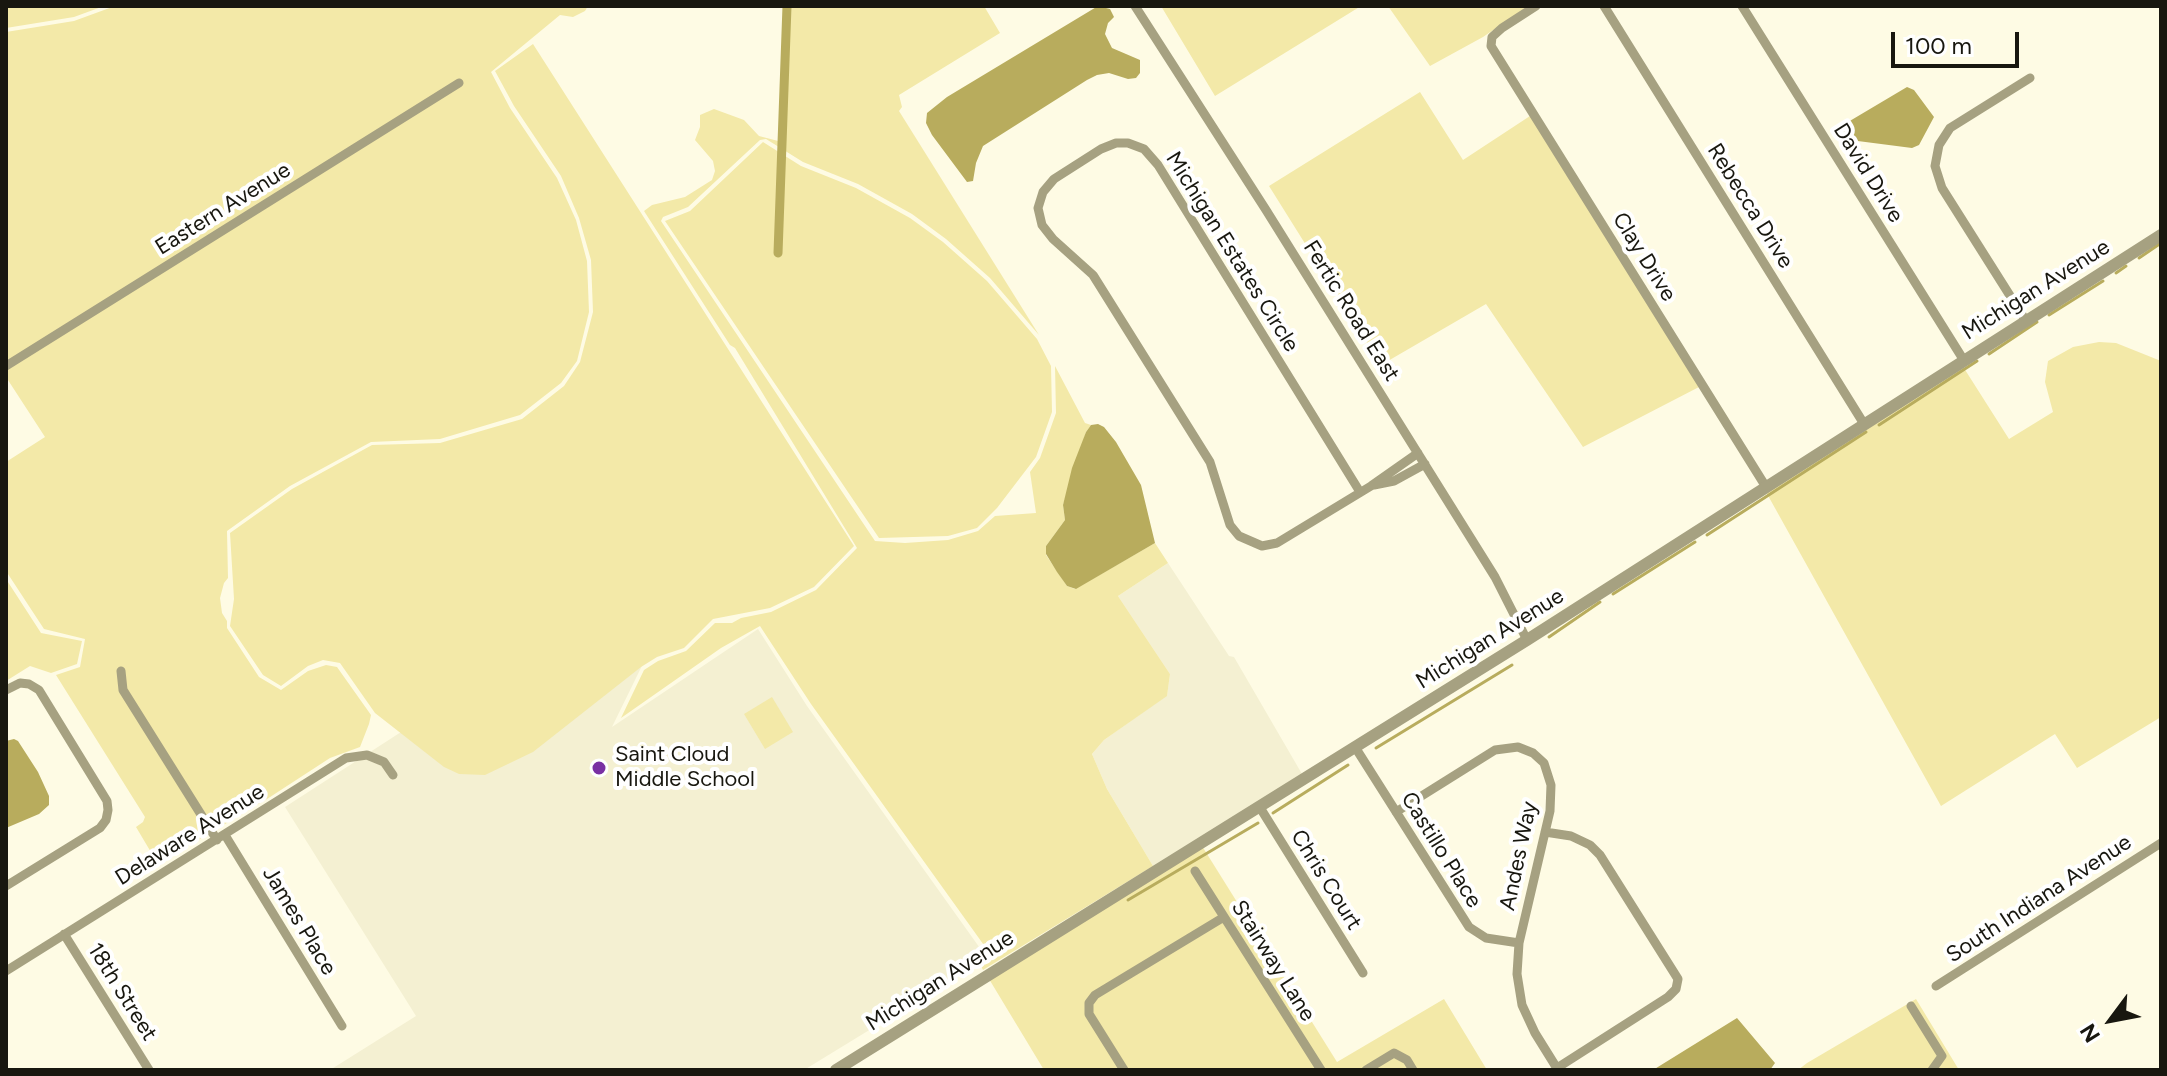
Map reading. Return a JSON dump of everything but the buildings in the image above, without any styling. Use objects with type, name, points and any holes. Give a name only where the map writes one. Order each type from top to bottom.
[{"type":"street","name":"Fertic Road East","points":[[1135,6],[1495,577],[1527,640]]},
{"type":"street","name":"Clay Drive","points":[[1536,6],[1502,28],[1492,37],[1491,46],[1766,487]]},
{"type":"street","name":"Rebecca Drive","points":[[1604,6],[1864,424]]},
{"type":"street","name":"David Drive","points":[[1742,6],[1963,359]]},
{"type":"street","points":[[2026,321],[1942,188],[1935,166],[1939,145],[1950,128],[2030,78]]},
{"type":"street","name":"Eastern Avenue","points":[[6,366],[459,83]]},
{"type":"street","name":"Michigan Estates Circle","points":[[1360,492],[1158,165],[1144,149],[1128,143],[1116,143],[1054,179],[1043,192],[1038,208],[1042,225],[1093,275],[1210,462],[1225,513],[1239,536],[1262,546],[1277,543],[1371,486],[1418,453]]},
{"type":"street","name":"Michigan Avenue","points":[[836,1070],[1527,640],[2161,235]]},
{"type":"street","name":"Michigan Estates Circle","points":[[1371,486],[1394,481],[1425,464]]},
{"type":"street","name":"James Place","points":[[121,671],[123,690],[342,1026]]},
{"type":"street","points":[[6,690],[20,683],[39,690],[107,801],[108,810],[100,828],[6,886]]},
{"type":"street","name":"Castillo Place","points":[[1355,747],[1469,927],[1486,938],[1519,943]]},
{"type":"street","name":"Andes Way","points":[[1396,812],[1495,750],[1518,747],[1539,758],[1549,776],[1550,811],[1519,943],[1517,974],[1522,1005],[1557,1069]]},
{"type":"street","name":"Delaware Avenue","points":[[6,971],[346,758],[367,755],[384,762],[393,775]]},
{"type":"street","name":"Chris Court","points":[[1259,806],[1363,973]]},
{"type":"street","points":[[1545,832],[1571,836],[1590,845],[1600,855],[1678,979],[1676,989],[1668,997],[1557,1069]]},
{"type":"street","name":"South Indiana Avenue","points":[[1936,986],[2161,843]]},
{"type":"street","name":"Stairway Lane","points":[[1195,871],[1321,1070]]},
{"type":"street","points":[[1124,1070],[1089,1014],[1089,1003],[1095,995],[1224,917]]},
{"type":"street","name":"18th Street","points":[[64,934],[149,1070]]},
{"type":"street","points":[[1911,1006],[1942,1056],[1932,1070]]},
{"type":"street","points":[[1366,1070],[1394,1053],[1407,1060],[1413,1070]]},
{"type":"shaded area","points":[[6,6],[104,6],[74,17],[6,28]]},
{"type":"shaded area","points":[[115,6],[588,6],[573,17],[560,15],[491,72],[510,108],[557,178],[576,220],[587,261],[589,312],[577,361],[561,383],[520,415],[440,439],[371,442],[290,486],[227,531],[228,578],[220,598],[222,613],[227,628],[259,677],[281,690],[308,671],[326,665],[337,667],[371,715],[360,747],[330,758],[158,864],[136,827],[145,817],[56,675],[80,667],[85,639],[44,629],[6,571],[6,462],[45,437],[6,377],[6,32],[74,21]]},
{"type":"shaded area","points":[[791,6],[984,6],[1000,33],[899,95],[902,107],[899,111],[1039,335],[990,278],[912,214],[858,184],[803,162],[766,139],[760,140],[688,207],[663,217],[661,221],[875,541],[905,543],[948,540],[978,531],[995,516],[1036,513],[1030,472],[1040,458],[1056,413],[1055,366],[1085,423],[1091,425],[1086,432],[1063,505],[1065,520],[1046,546],[1046,555],[1067,586],[1075,589],[1155,543],[1168,563],[1118,596],[1170,674],[1167,696],[1104,740],[1092,754],[1107,789],[1153,866],[983,970],[981,966],[990,960],[991,955],[811,704],[760,626],[721,648],[621,718],[644,670],[658,661],[686,651],[715,623],[732,623],[771,612],[816,590],[857,548],[735,348],[730,345],[644,211],[652,205],[685,197],[712,180],[715,171],[713,161],[695,140],[700,115],[714,109],[744,120],[759,136],[782,142]]},
{"type":"shaded area","points":[[1098,6],[1110,9],[1114,17],[1108,23],[1105,34],[1112,48],[1140,60],[1140,73],[1136,78],[1128,79],[1109,73],[1087,80],[983,146],[973,181],[967,182],[932,135],[926,123],[927,113],[947,97]]},
{"type":"shaded area","points":[[1161,6],[1361,6],[1215,96]]},
{"type":"shaded area","points":[[1388,6],[1529,6],[1483,37],[1430,66]]},
{"type":"shaded area","points":[[533,44],[854,546],[814,587],[770,608],[713,619],[684,648],[657,657],[641,667],[533,752],[485,775],[459,774],[444,767],[375,713],[340,663],[323,660],[308,666],[281,686],[263,675],[230,626],[234,599],[230,533],[292,489],[372,445],[440,443],[522,419],[564,386],[580,362],[593,312],[591,260],[579,218],[561,176],[514,106],[495,71]]},
{"type":"shaded area","points":[[1907,87],[1914,90],[1934,117],[1919,145],[1912,148],[1850,140],[1844,133],[1843,125]]},
{"type":"shaded area","points":[[1420,92],[1463,160],[1530,116],[1699,387],[1583,447],[1486,304],[1381,365],[1269,186]]},
{"type":"shaded area","points":[[763,142],[801,166],[856,188],[910,218],[987,281],[1037,339],[1051,366],[1052,412],[1036,457],[997,508],[977,528],[948,536],[879,538],[665,221],[690,211]]},
{"type":"shaded area","points":[[2099,342],[2116,343],[2161,361],[2161,717],[2077,768],[2055,734],[1941,806],[1766,492],[1962,365],[2009,439],[2053,412],[2045,382],[2048,361],[2073,347]]},
{"type":"shaded area","points":[[1098,424],[1116,442],[1141,485],[1155,543],[1076,589],[1067,586],[1057,572],[1046,554],[1046,546],[1065,520],[1063,505],[1072,468],[1086,432],[1091,425]]},
{"type":"shaded area","name":"Saint Cloud Middle School","points":[[706,535],[612,727],[758,629],[807,706],[987,958],[804,1070],[330,1070],[416,1016],[285,807]]},
{"type":"shaded area","points":[[1168,563],[1229,656],[1234,657],[1302,774],[1153,866],[1107,789],[1092,754],[1104,740],[1167,695],[1170,674],[1118,596]]},
{"type":"shaded area","points":[[6,579],[41,633],[82,641],[77,664],[51,673],[30,666],[6,681]]},
{"type":"shaded area","points":[[772,697],[793,732],[765,749],[744,714]]},
{"type":"shaded area","points":[[14,739],[38,772],[49,796],[49,805],[39,814],[6,828],[6,741]]},
{"type":"shaded area","points":[[1202,846],[1337,1062],[1444,999],[1487,1070],[1044,1070],[989,979]]},
{"type":"shaded area","points":[[1916,999],[1959,1070],[1798,1070],[1807,1063]]},
{"type":"shaded area","points":[[1737,1018],[1775,1063],[1770,1070],[1653,1070]]},
{"type":"waterway","points":[[778,253],[787,6]]},
{"type":"waterway","points":[[2139,258],[2161,243]]},
{"type":"waterway","points":[[2116,273],[2126,266]]},
{"type":"waterway","points":[[2049,315],[2103,281]]},
{"type":"waterway","points":[[1989,354],[2037,322]]},
{"type":"waterway","points":[[1879,425],[1977,361]]},
{"type":"waterway","points":[[1707,535],[1866,432]]},
{"type":"waterway","points":[[1613,594],[1695,542]]},
{"type":"waterway","points":[[1549,637],[1600,602]]},
{"type":"waterway","points":[[1376,748],[1512,665]]},
{"type":"waterway","points":[[1273,813],[1348,765]]},
{"type":"waterway","points":[[1128,900],[1258,823]]},
{"type":"place","name":"Saint Cloud Middle School","points":[[599,768]]}]
